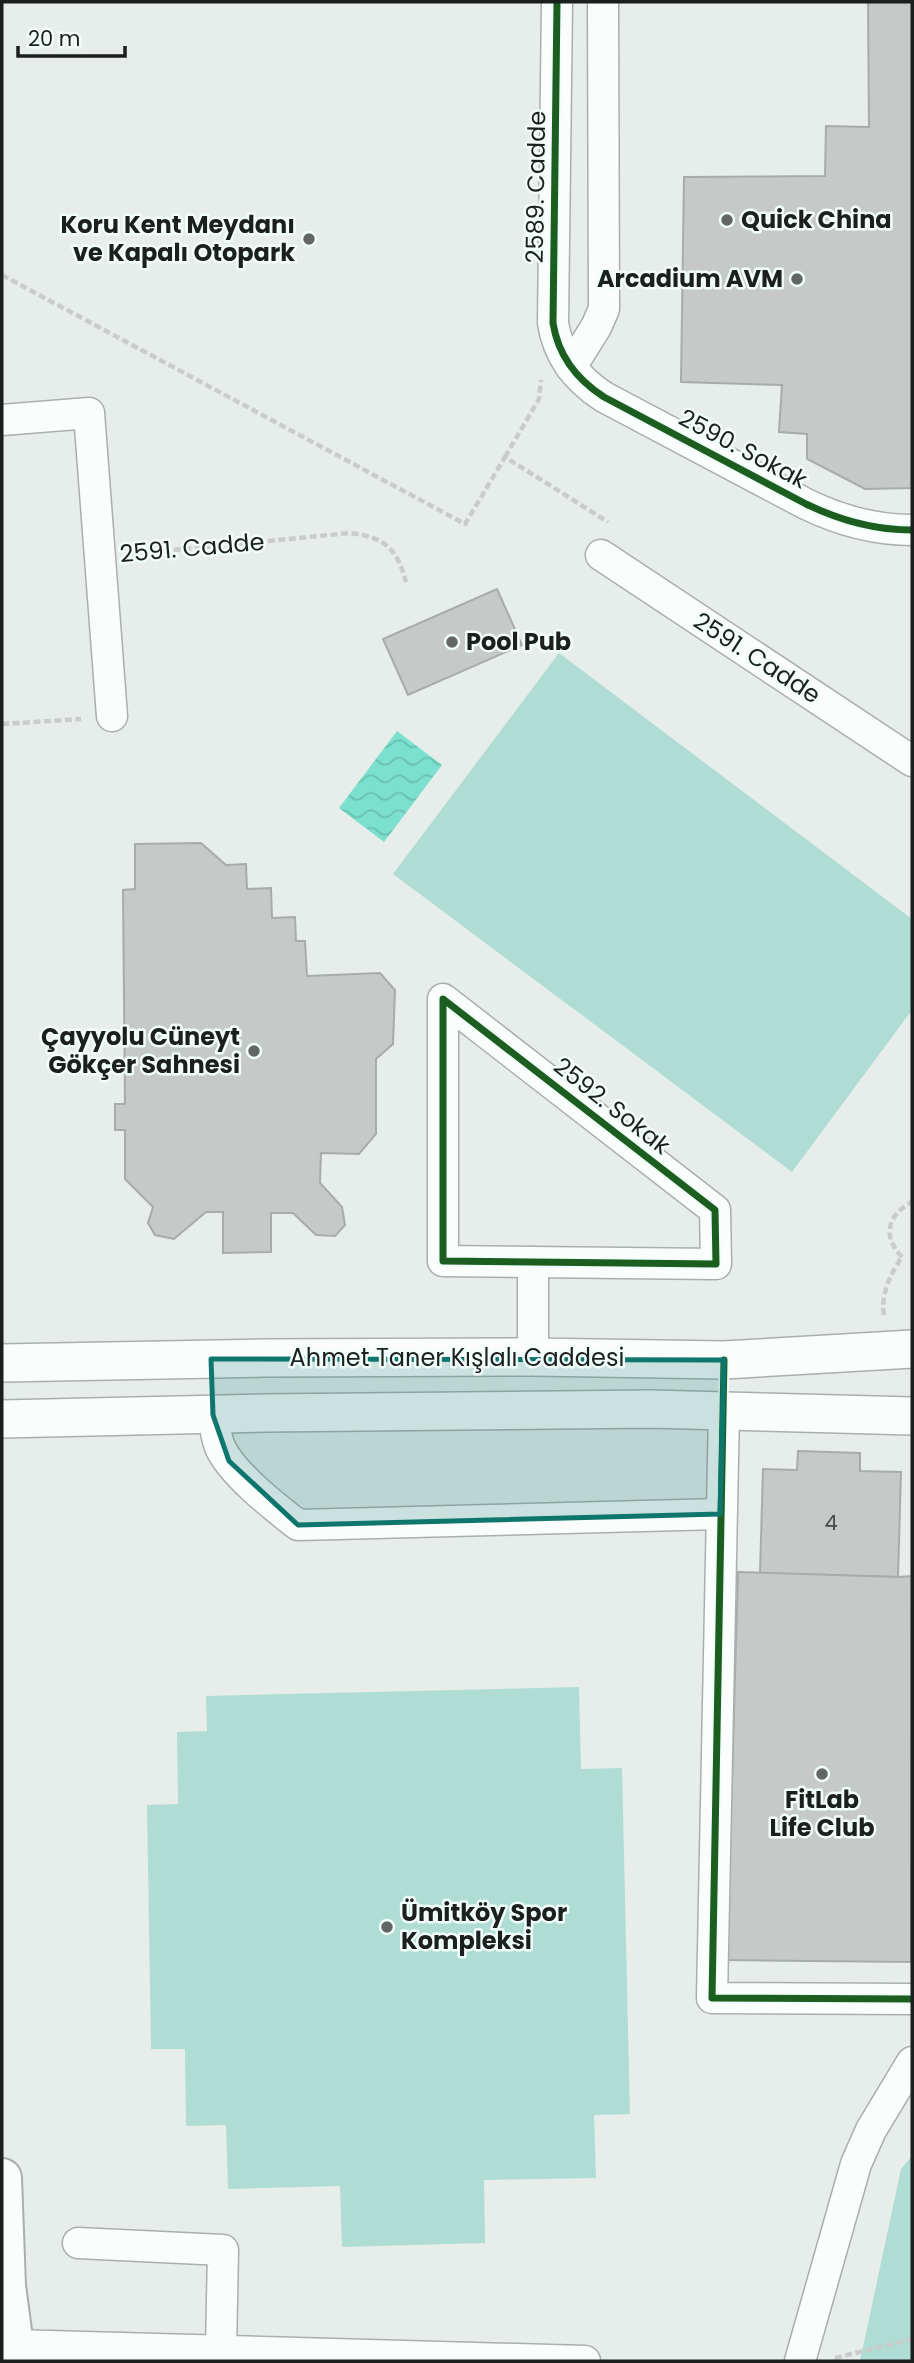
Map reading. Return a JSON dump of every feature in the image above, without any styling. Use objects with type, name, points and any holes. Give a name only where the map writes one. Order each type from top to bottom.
[{"type":"main road","points":[[2,2178],[10,2351]]},
{"type":"street","name":"2589. Cadde","points":[[557,2],[553,323],[561,353],[571,367]]},
{"type":"street","points":[[571,367],[604,309],[603,2]]},
{"type":"street","points":[[556,93],[603,94]]},
{"type":"street","name":"2590. Sokak","points":[[571,367],[604,397],[806,504],[867,527],[912,530]]},
{"type":"street","name":"2591. Cadde","points":[[2,420],[89,413],[100,557]]},
{"type":"street","name":"2591. Cadde","points":[[601,555],[912,761]]},
{"type":"street","points":[[100,557],[111,716]]},
{"type":"street","name":"2592. Sokak","points":[[443,999],[715,1210],[716,1264],[533,1262],[443,1261],[443,999]]},
{"type":"street","points":[[533,1262],[533,1357]]},
{"type":"street","name":"Ahmet Taner Kışlalı Caddesi","points":[[2,1363],[533,1357],[723,1360],[912,1349]]},
{"type":"street","points":[[211,1359],[213,1415],[220,1447],[229,1461],[261,1494],[298,1525],[720,1514]]},
{"type":"street","points":[[723,1360],[712,1998],[912,1999]]},
{"type":"street","points":[[2,1419],[636,1409],[912,1416]]},
{"type":"street","points":[[800,2361],[856,2164],[871,2130],[912,2062]]},
{"type":"street","points":[[78,2243],[223,2250],[221,2351]]},
{"type":"street","points":[[10,2351],[131,2355],[221,2351],[586,2361]]},
{"type":"path","points":[[2,275],[465,524],[539,399],[541,373]]},
{"type":"path","points":[[505,457],[617,527],[601,555]]},
{"type":"path","points":[[2,724],[111,716]]},
{"type":"path","points":[[912,1202],[904,1206],[890,1226],[890,1238],[894,1248],[902,1257],[912,1257]]},
{"type":"path","points":[[885,1317],[883,1307],[887,1287],[892,1272],[902,1257]]},
{"type":"path","points":[[823,2361],[912,2339]]},
{"type":"highlighted area","points":[[211,1359],[724,1360],[720,1514],[298,1525],[229,1461],[213,1415]]},
{"type":"shaded area","points":[[559,653],[912,919],[912,1010],[792,1172],[393,874]]},
{"type":"shaded area","name":"Ümitköy Spor Kompleksi","points":[[579,1687],[581,1769],[622,1768],[630,2114],[594,2115],[596,2178],[484,2180],[485,2243],[342,2247],[340,2186],[228,2189],[226,2125],[186,2126],[185,2049],[151,2049],[147,1805],[178,1804],[177,1732],[207,1731],[206,1696]]},
{"type":"shaded area","points":[[912,2156],[912,2361],[860,2361],[901,2169]]},
{"type":"water","points":[[397,731],[442,765],[384,842],[339,808]]},
{"type":"building","name":"Arcadium AVM","points":[[868,2],[912,2],[912,488],[865,489],[807,459],[807,434],[779,432],[782,385],[681,382],[684,177],[825,176],[826,126],[869,127]]},
{"type":"building","name":"Pool Pub","points":[[497,589],[522,645],[408,695],[383,639]]},
{"type":"building","name":"Çayyolu Cüneyt Gökçer Sahnesi","points":[[201,843],[226,865],[246,864],[247,889],[271,888],[272,918],[295,917],[296,941],[305,941],[307,976],[380,973],[395,990],[393,1044],[376,1059],[376,1134],[359,1154],[321,1153],[320,1183],[342,1207],[345,1225],[335,1236],[316,1235],[293,1213],[271,1213],[271,1252],[223,1253],[223,1212],[206,1212],[174,1239],[155,1235],[148,1223],[153,1207],[125,1179],[125,1130],[115,1130],[115,1104],[125,1104],[123,890],[135,889],[135,844]]},
{"type":"building","points":[[798,1451],[860,1453],[860,1471],[901,1472],[898,1577],[760,1573],[763,1469],[797,1470]]},
{"type":"building","name":"FitLab Life Club","points":[[738,1572],[912,1576],[911,1962],[727,1960]]},
{"type":"cycle path","points":[[557,2],[553,323],[559,346],[570,365],[604,397],[806,504],[858,523],[912,530]]},
{"type":"cycle path","points":[[443,999],[715,1210],[716,1264],[443,1261],[443,999]]},
{"type":"cycle path","points":[[724,1360],[712,1998],[912,1999]]},
{"type":"place","name":"Quick China","points":[[727,220]]},
{"type":"place","name":"Koru Kent Meydanı ve Kapalı Otopark","points":[[309,239]]},
{"type":"place","name":"Arcadium AVM","points":[[797,279]]},
{"type":"place","name":"Pool Pub","points":[[452,642]]},
{"type":"place","name":"Çayyolu Cüneyt Gökçer Sahnesi","points":[[254,1051]]},
{"type":"place","name":"FitLab Life Club","points":[[822,1774]]},
{"type":"place","name":"Ümitköy Spor Kompleksi","points":[[387,1927]]}]
